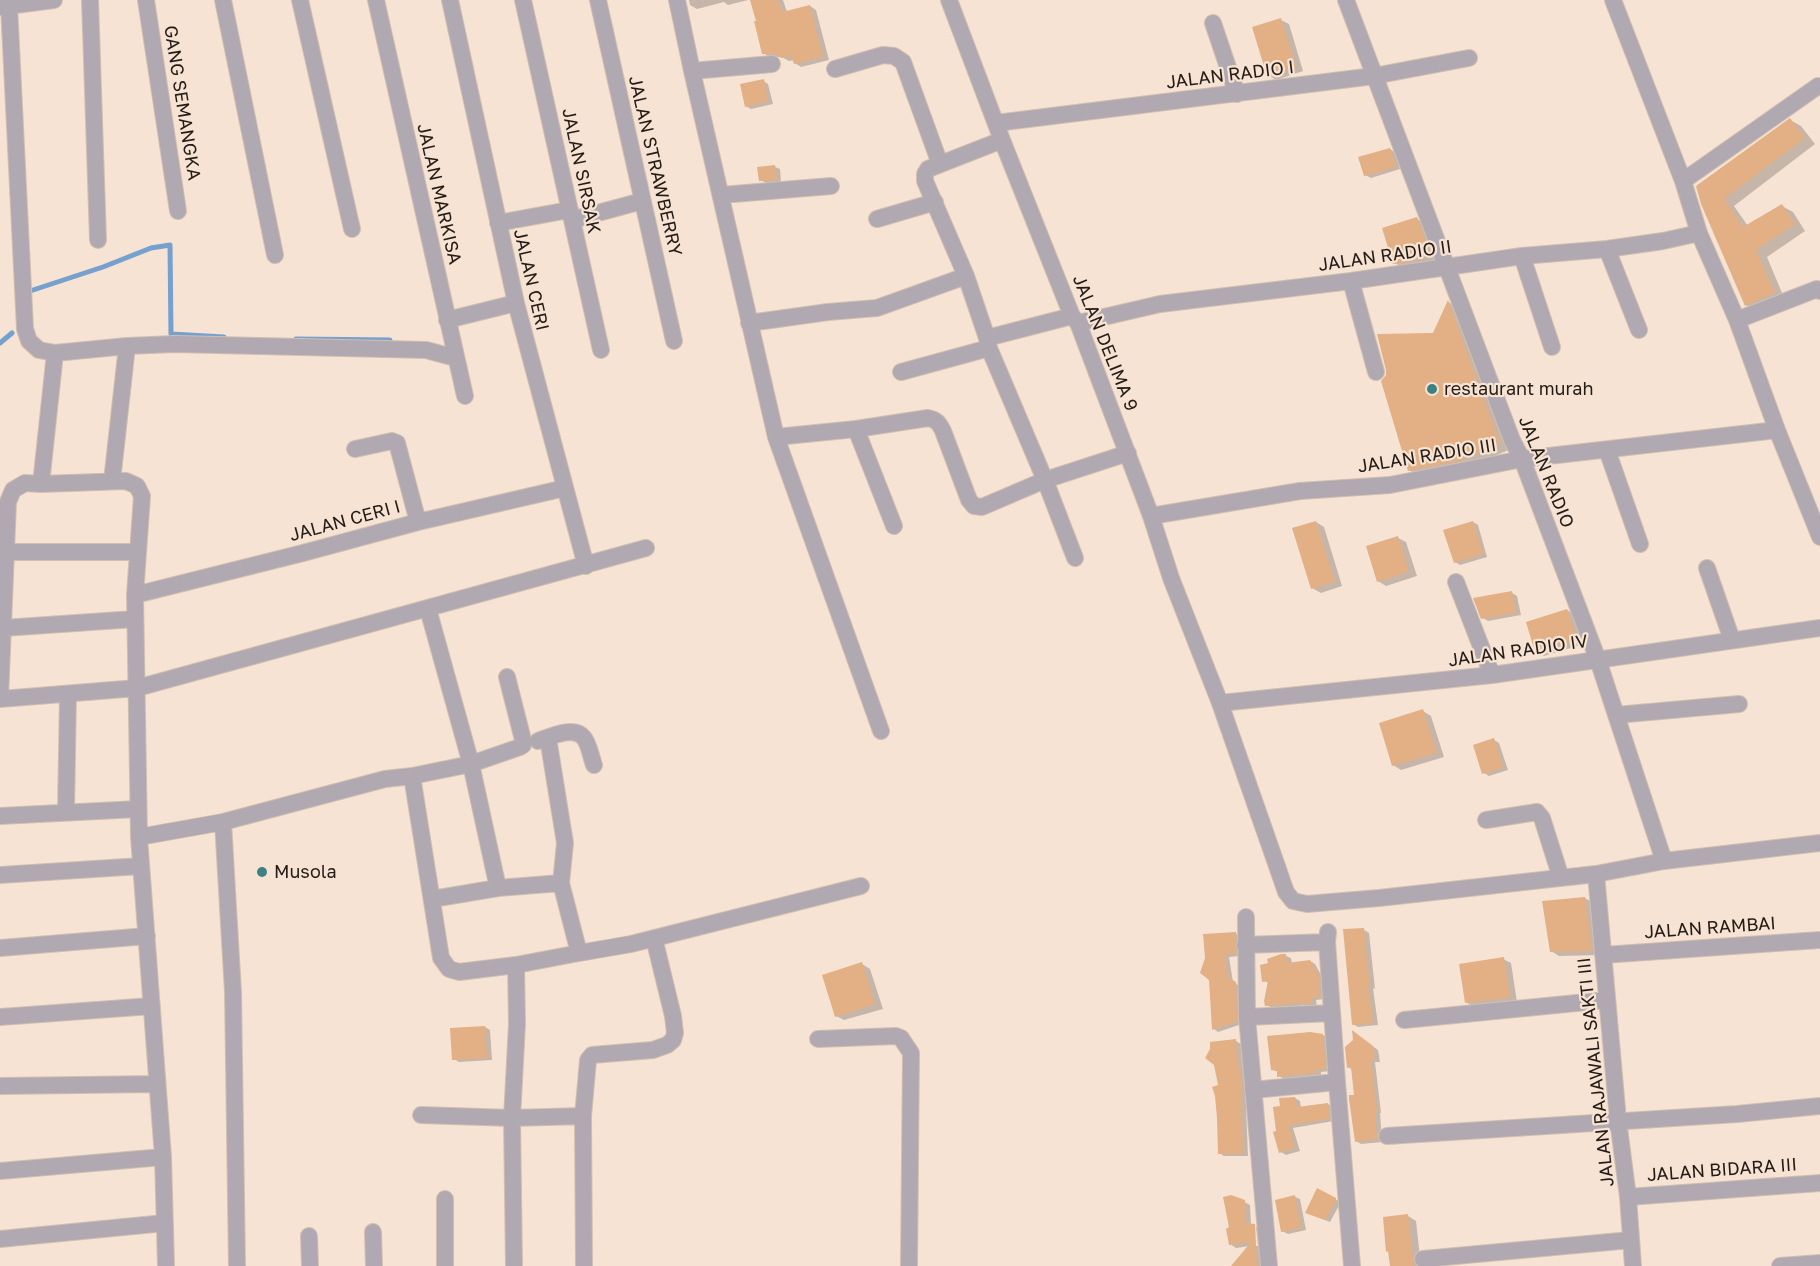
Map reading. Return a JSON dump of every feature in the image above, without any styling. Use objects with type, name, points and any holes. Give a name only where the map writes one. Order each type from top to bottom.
[{"type":"street","points":[[54,0],[4,6],[25,329],[29,341],[39,350],[55,353],[175,344],[426,350],[456,358]]},
{"type":"street","points":[[90,0],[98,240]]},
{"type":"street","name":"GANG SEMANGKA","points":[[146,0],[178,212]]},
{"type":"street","points":[[223,0],[275,255]]},
{"type":"street","points":[[300,0],[352,229]]},
{"type":"street","name":"JALAN MARKISA","points":[[376,0],[465,396]]},
{"type":"street","name":"JALAN CERI","points":[[450,0],[516,303],[586,566]]},
{"type":"street","name":"JALAN SIRSAK","points":[[523,0],[601,350]]},
{"type":"street","name":"JALAN STRAWBERRY","points":[[598,0],[674,341]]},
{"type":"street","points":[[677,0],[776,437],[881,731]]},
{"type":"street","name":"JALAN DELIMA 9","points":[[949,0],[1002,140],[1128,453],[1171,578],[1220,703],[1286,892],[1293,902],[1307,904],[1562,878]]},
{"type":"street","name":"JALAN RADIO","points":[[1346,0],[1512,440],[1522,459],[1598,660],[1664,861]]},
{"type":"street","points":[[1613,0],[1683,181],[1699,233],[1737,320],[1777,430],[1820,537]]},
{"type":"street","points":[[1214,23],[1237,94]]},
{"type":"street","points":[[835,69],[883,55],[894,56],[903,62],[940,164]]},
{"type":"street","name":"JALAN RADIO I","points":[[996,123],[1374,76],[1469,58]]},
{"type":"street","points":[[692,70],[772,64]]},
{"type":"street","points":[[1683,181],[1818,86]]},
{"type":"street","points":[[1002,140],[928,169],[925,181],[966,276],[988,343],[1075,558]]},
{"type":"street","points":[[721,195],[831,186]]},
{"type":"street","points":[[498,223],[571,215],[642,201]]},
{"type":"street","points":[[877,219],[935,202]]},
{"type":"street","name":"JALAN RADIO II","points":[[902,372],[988,343],[1075,319],[1160,304],[1351,281],[1522,256],[1607,249],[1699,233]]},
{"type":"street","points":[[1607,249],[1639,330]]},
{"type":"street","points":[[1522,256],[1552,347]]},
{"type":"street","points":[[749,323],[877,308],[966,276]]},
{"type":"street","points":[[1351,281],[1376,372]]},
{"type":"street","points":[[1737,320],[1819,290]]},
{"type":"street","points":[[447,320],[516,303]]},
{"type":"street","points":[[112,481],[127,346]]},
{"type":"street","points":[[41,484],[55,353]]},
{"type":"street","points":[[776,437],[856,429],[928,418],[938,422],[943,431],[969,500],[974,506],[982,507],[1045,480],[1128,453]]},
{"type":"street","points":[[856,429],[894,526]]},
{"type":"street","name":"JALAN RADIO III","points":[[1151,516],[1300,491],[1390,485],[1430,479],[1522,459],[1777,430]]},
{"type":"street","points":[[355,449],[392,441],[397,443],[418,522]]},
{"type":"street","points":[[1607,450],[1640,544]]},
{"type":"street","points":[[166,1266],[163,1157],[138,808],[137,688],[135,595],[142,496],[137,486],[126,481],[25,483],[13,490],[8,502],[0,699],[137,688],[646,549]]},
{"type":"street","name":"JALAN CERI I","points":[[135,595],[418,522],[565,488]]},
{"type":"street","points":[[7,552],[138,552]]},
{"type":"street","points":[[1707,568],[1732,640]]},
{"type":"street","points":[[1456,582],[1492,675]]},
{"type":"street","points":[[429,609],[471,764],[498,888]]},
{"type":"street","points":[[2,618],[135,619]]},
{"type":"street","name":"JALAN RADIO IV","points":[[1220,703],[1492,675],[1820,628]]},
{"type":"street","points":[[507,677],[523,745]]},
{"type":"street","points":[[66,811],[68,694]]},
{"type":"street","points":[[1616,715],[1739,704]]},
{"type":"street","points":[[139,837],[223,822],[385,779],[471,764],[523,745],[570,732],[581,735],[585,739],[594,765]]},
{"type":"street","points":[[548,738],[565,843],[561,883],[579,953]]},
{"type":"street","points":[[412,776],[441,958],[449,969],[459,972],[516,965],[654,938],[861,886]]},
{"type":"street","points":[[0,816],[138,808]]},
{"type":"street","points":[[1486,820],[1537,812],[1542,818],[1562,878],[1664,861],[1820,843]]},
{"type":"street","points":[[223,822],[233,992],[237,1266]]},
{"type":"street","points":[[0,875],[141,867]]},
{"type":"street","name":"JALAN RAJAWALI SAKTI III","points":[[1596,874],[1633,1266]]},
{"type":"street","points":[[432,899],[498,888],[561,883]]},
{"type":"street","points":[[1246,917],[1247,1017],[1269,1266]]},
{"type":"street","points":[[0,948],[147,936]]},
{"type":"street","points":[[1245,945],[1328,937],[1352,1266]]},
{"type":"street","points":[[585,1266],[583,1116],[587,1065],[590,1057],[653,1050],[667,1045],[673,1040],[675,1033],[654,938]]},
{"type":"street","name":"JALAN RAMBAI","points":[[1603,955],[1820,940]]},
{"type":"street","points":[[514,1266],[512,1118],[517,1024],[516,965]]},
{"type":"street","points":[[1404,1020],[1607,1000]]},
{"type":"street","points":[[0,1017],[152,1006]]},
{"type":"street","points":[[1247,1017],[1332,1012]]},
{"type":"street","points":[[818,1039],[896,1036],[901,1038],[911,1053],[909,1266]]},
{"type":"street","points":[[1253,1090],[1337,1082]]},
{"type":"street","points":[[0,1086],[157,1084]]},
{"type":"street","points":[[1387,1136],[1737,1114],[1820,1106]]},
{"type":"street","points":[[422,1115],[512,1118],[583,1116]]},
{"type":"street","points":[[0,1171],[163,1157]]},
{"type":"street","name":"JALAN BIDARA III","points":[[1628,1197],[1820,1183]]},
{"type":"street","points":[[445,1198],[446,1266]]},
{"type":"street","points":[[0,1239],[165,1223]]},
{"type":"street","points":[[374,1232],[374,1266]]},
{"type":"street","points":[[309,1236],[310,1266]]},
{"type":"street","points":[[1423,1259],[1470,1261],[1631,1240]]},
{"type":"street","points":[[1780,1266],[1820,1263]]},
{"type":"building","points":[[750,0],[778,0],[782,12],[810,5],[823,57],[794,64],[791,56],[781,58],[776,54],[762,54]]},
{"type":"building","points":[[1281,18],[1296,67],[1267,76],[1252,27]]},
{"type":"building","points":[[764,79],[768,101],[745,107],[740,84]]},
{"type":"building","points":[[1790,118],[1805,138],[1724,199],[1743,227],[1782,204],[1795,224],[1756,250],[1775,293],[1745,306],[1701,204],[1696,186]]},
{"type":"building","points":[[1390,148],[1396,167],[1364,176],[1358,157]]},
{"type":"building","points":[[775,165],[777,180],[759,181],[757,167]]},
{"type":"building","points":[[1417,217],[1431,255],[1393,264],[1382,228]]},
{"type":"building","name":"restaurant murah","points":[[1448,300],[1500,443],[1459,461],[1408,471],[1381,381],[1386,375],[1386,370],[1377,334],[1433,333]]},
{"type":"building","points":[[1316,521],[1335,582],[1311,589],[1292,528]]},
{"type":"building","points":[[1473,521],[1483,554],[1454,563],[1443,530]]},
{"type":"building","points":[[1398,536],[1409,572],[1377,582],[1366,546]]},
{"type":"building","points":[[1512,591],[1516,613],[1481,619],[1473,598]]},
{"type":"building","points":[[1567,609],[1577,640],[1535,652],[1526,622]]},
{"type":"building","points":[[1423,709],[1437,753],[1392,766],[1379,723]]},
{"type":"building","points":[[1494,738],[1503,768],[1482,774],[1473,745]]},
{"type":"building","points":[[1585,897],[1592,951],[1550,952],[1542,901]]},
{"type":"building","points":[[1364,928],[1373,1023],[1352,1025],[1343,929]]},
{"type":"building","points":[[1236,932],[1236,954],[1225,954],[1228,977],[1236,982],[1237,1022],[1212,1030],[1209,980],[1200,973],[1205,958],[1203,934]]},
{"type":"building","points":[[1286,954],[1287,963],[1310,960],[1319,976],[1320,997],[1312,998],[1312,1003],[1299,1004],[1299,1002],[1265,1006],[1268,981],[1262,982],[1260,965],[1268,963],[1267,959]]},
{"type":"building","points":[[1504,957],[1510,998],[1465,1003],[1459,964]]},
{"type":"building","points":[[862,962],[875,1004],[835,1017],[822,975]]},
{"type":"building","points":[[485,1026],[487,1058],[452,1060],[450,1028]]},
{"type":"building","points":[[1352,1030],[1373,1046],[1375,1059],[1371,1060],[1377,1111],[1375,1111],[1377,1139],[1355,1142],[1349,1099],[1349,1095],[1354,1095],[1351,1067],[1347,1068],[1345,1047],[1353,1040]]},
{"type":"building","points":[[1310,1032],[1323,1034],[1326,1069],[1316,1070],[1316,1073],[1277,1077],[1277,1071],[1271,1070],[1267,1036]]},
{"type":"building","points":[[1236,1039],[1241,1077],[1243,1154],[1218,1154],[1217,1118],[1212,1087],[1218,1085],[1214,1065],[1205,1058],[1210,1049],[1210,1042]]},
{"type":"building","points":[[1295,1097],[1297,1107],[1328,1103],[1329,1119],[1289,1125],[1295,1148],[1279,1153],[1273,1132],[1276,1131],[1273,1107],[1280,1106],[1279,1098]]},
{"type":"building","points":[[1317,1188],[1336,1198],[1325,1220],[1305,1213]]},
{"type":"building","points":[[1231,1195],[1245,1200],[1245,1223],[1255,1224],[1257,1266],[1231,1266],[1251,1242],[1229,1245],[1226,1229],[1229,1227],[1223,1197]]},
{"type":"building","points":[[1295,1195],[1301,1228],[1281,1232],[1275,1200]]},
{"type":"building","points":[[1408,1214],[1414,1266],[1390,1266],[1388,1251],[1386,1252],[1383,1217]]},
{"type":"waterway","points":[[30,291],[103,267],[151,248],[170,245],[171,334],[224,337]]},
{"type":"waterway","points":[[0,343],[12,333]]},
{"type":"waterway","points":[[296,339],[390,340]]},
{"type":"place","name":"restaurant murah","points":[[1432,389]]},
{"type":"place","name":"Musola","points":[[262,872]]}]
